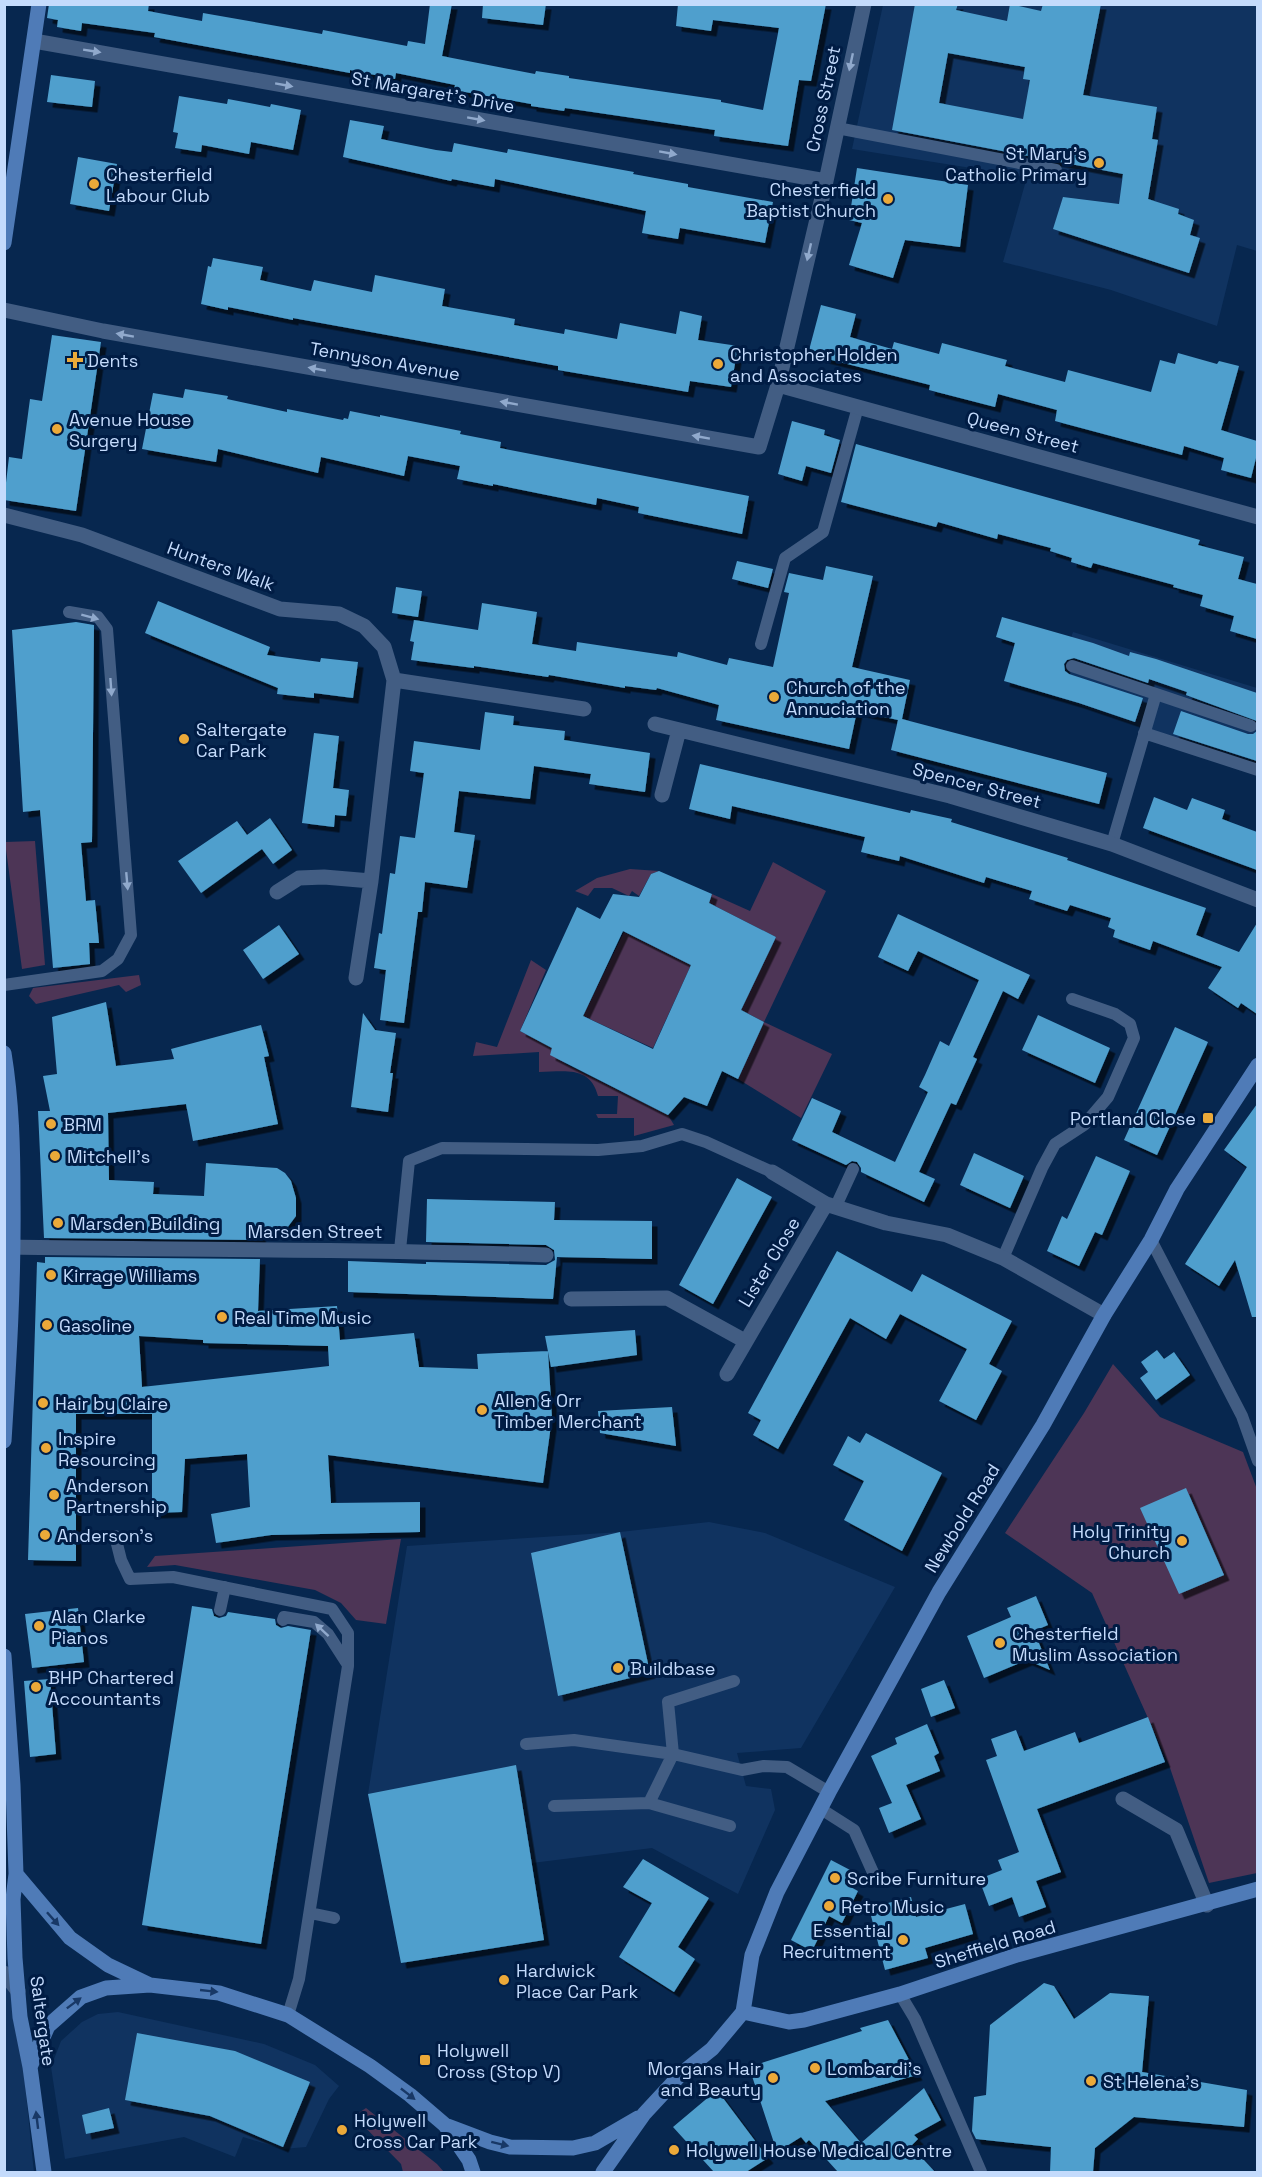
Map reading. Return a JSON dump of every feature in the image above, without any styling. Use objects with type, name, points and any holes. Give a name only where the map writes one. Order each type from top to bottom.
[{"type":"main road","points":[[5,235],[39,4]]},
{"type":"main road","points":[[4,1053],[10,1086],[9,1172],[13,1247],[4,1442]]},
{"type":"main road","name":"Newbold Road","points":[[743,2012],[752,1955],[777,1892],[829,1792],[939,1592],[1043,1425],[1104,1315],[1151,1240],[1177,1189],[1257,1065]]},
{"type":"main road","name":"Saltergate","points":[[4,1656],[13,1785],[10,1874],[20,2017],[30,2067],[44,2172]]},
{"type":"main road","points":[[10,1874],[70,1938],[108,1965],[150,1985]]},
{"type":"main road","name":"Sheffield Road","points":[[743,2012],[789,2022],[900,1994],[1017,1955],[1207,1905],[1257,1889]]},
{"type":"main road","points":[[30,2067],[48,2026],[81,1997],[106,1988],[150,1985],[219,1992],[288,2015],[370,2066],[410,2095],[445,2125],[469,2160],[474,2172]]},
{"type":"main road","points":[[603,2172],[644,2114],[682,2073],[712,2049],[743,2012]]},
{"type":"main road","points":[[445,2125],[510,2147],[573,2148],[595,2143],[644,2114]]},
{"type":"street","name":"Cross Street","points":[[759,447],[778,385],[826,181],[859,8]]},
{"type":"street","name":"St Margaret's Drive","points":[[34,41],[826,181]]},
{"type":"street","name":"Tennyson Avenue","points":[[4,310],[103,331],[759,447]]},
{"type":"street","name":"Queen Street","points":[[778,385],[1257,517]]},
{"type":"street","name":"Hunters Walk","points":[[4,515],[82,535],[280,609],[339,614],[364,626],[384,647],[394,680],[371,880],[356,978]]},
{"type":"street","points":[[394,680],[584,709]]},
{"type":"street","name":"Spencer Street","points":[[655,724],[950,796],[1113,844],[1257,900]]},
{"type":"street","points":[[662,795],[679,730]]},
{"type":"street","points":[[278,892],[299,878],[371,880]]},
{"type":"street","points":[[772,1172],[831,1205],[886,1223],[947,1235],[1003,1258],[1104,1315]]},
{"type":"street","name":"Lister Close","points":[[727,1374],[745,1341],[831,1205]]},
{"type":"street","name":"Marsden Street","points":[[13,1247],[266,1251],[400,1250],[546,1255]]},
{"type":"street","points":[[571,1299],[667,1298],[745,1341]]},
{"type":"street","points":[[1124,1799],[1176,1830],[1207,1905]]},
{"type":"street","points":[[4,1973],[18,1991]]},
{"type":"lane","points":[[837,128],[1056,170]]},
{"type":"lane","points":[[761,644],[785,558],[823,532],[858,407]]},
{"type":"lane","points":[[4,985],[102,972],[118,959],[131,935],[107,629],[98,617],[69,612]]},
{"type":"lane","points":[[1072,666],[1251,726]]},
{"type":"lane","points":[[1113,844],[1156,694]]},
{"type":"lane","points":[[1144,733],[1257,771]]},
{"type":"lane","points":[[1003,1258],[1042,1168],[1055,1144],[1084,1125],[1108,1097],[1134,1038],[1130,1024],[1115,1014],[1072,999]]},
{"type":"lane","points":[[400,1250],[409,1161],[442,1148],[598,1150],[642,1146],[682,1134],[706,1142],[772,1172]]},
{"type":"lane","points":[[831,1205],[853,1169]]},
{"type":"lane","points":[[1151,1240],[1242,1416],[1257,1461]]},
{"type":"lane","points":[[115,1536],[121,1560],[130,1579],[173,1577],[332,1609],[348,1633],[348,1666],[310,1913],[299,1979],[288,2015]]},
{"type":"lane","points":[[220,1610],[225,1587]]},
{"type":"lane","points":[[283,1620],[284,1617],[314,1622],[328,1634],[348,1666]]},
{"type":"lane","points":[[649,1803],[673,1754],[668,1702],[734,1681]]},
{"type":"lane","points":[[526,1744],[574,1740],[673,1754],[742,1770],[764,1766],[787,1767],[829,1792]]},
{"type":"lane","points":[[554,1806],[649,1803],[730,1827]]},
{"type":"lane","points":[[821,1809],[854,1830],[875,1877]]},
{"type":"lane","points":[[310,1913],[334,1918]]},
{"type":"lane","points":[[900,1994],[915,2019],[981,2172]]},
{"type":"shaded area","name":"St Mary's Catholic Primary","points":[[883,5],[1257,5],[1257,251],[1237,245],[1217,326],[1111,290],[1003,262],[1027,177],[852,149]]},
{"type":"shaded area","points":[[1073,632],[1257,688],[1258,758],[1255,766],[1052,696]]},
{"type":"shaded area","points":[[35,841],[45,965],[22,969],[5,842]]},
{"type":"shaded area","points":[[773,862],[826,891],[764,1022],[741,1010],[776,937],[709,903],[712,894],[750,911]]},
{"type":"shaded area","points":[[630,869],[659,871],[651,874],[639,896],[632,891],[629,896],[612,888],[594,888],[588,896],[575,891],[597,878]]},
{"type":"shaded area","points":[[624,932],[691,965],[653,1048],[583,1016]]},
{"type":"shaded area","points":[[531,960],[546,970],[520,1031],[552,1048],[566,1064],[668,1115],[674,1125],[634,1136],[634,1118],[598,1118],[596,1114],[617,1114],[618,1096],[598,1096],[589,1079],[575,1072],[539,1072],[539,1052],[473,1056],[476,1042],[497,1047]]},
{"type":"shaded area","points":[[139,975],[141,985],[126,992],[119,985],[36,1004],[29,996],[33,988]]},
{"type":"shaded area","points":[[764,1022],[832,1054],[801,1118],[738,1079]]},
{"type":"shaded area","points":[[1113,1364],[1160,1417],[1243,1452],[1258,1492],[1257,1873],[1209,1883],[1169,1765],[1092,1593],[1005,1533],[1084,1413]]},
{"type":"shaded area","name":"Buildbase","points":[[709,1522],[765,1533],[895,1587],[801,1748],[737,1753],[746,1786],[771,1789],[775,1810],[738,1894],[652,1848],[532,1863],[544,1940],[401,1963],[368,1794],[407,1546],[620,1532]]},
{"type":"shaded area","points":[[401,1539],[386,1624],[356,1620],[341,1603],[315,1590],[175,1565],[147,1567],[155,1556]]},
{"type":"shaded area","points":[[4,1877],[33,2163],[34,2172],[5,2172]]},
{"type":"shaded area","points":[[118,2012],[264,2044],[315,2065],[339,2086],[329,2099],[306,2147],[283,2149],[243,2137],[235,2157],[184,2137],[65,2159],[51,2067],[61,2041],[82,2022],[98,2014]]},
{"type":"shaded area","points":[[366,2108],[444,2172],[403,2172],[401,2164],[354,2116]]},
{"type":"building","points":[[49,4],[149,4],[148,11],[202,21],[203,13],[322,34],[323,30],[407,46],[408,41],[425,44],[430,4],[452,4],[442,56],[535,74],[536,71],[569,76],[569,78],[721,100],[721,102],[763,110],[779,28],[713,20],[711,31],[676,26],[678,4],[826,4],[811,81],[799,80],[788,146],[714,136],[715,130],[565,108],[564,111],[531,106],[531,104],[454,90],[455,85],[396,73],[395,79],[350,70],[350,73],[154,37],[155,33],[82,23],[81,31],[57,27],[58,20],[47,18]]},
{"type":"building","points":[[483,4],[546,4],[543,25],[482,18]]},
{"type":"building","points":[[915,4],[958,4],[956,10],[1007,21],[1010,4],[1041,11],[1043,4],[1101,4],[1083,95],[1157,107],[1152,139],[1158,140],[1148,199],[1179,209],[1178,214],[1194,220],[1190,235],[1200,238],[1189,273],[1053,229],[1063,197],[1119,204],[1123,174],[892,130]],"holes":[[[948,53],[1025,67],[1023,79],[1030,80],[1023,119],[939,103]]]},
{"type":"building","points":[[51,75],[95,81],[92,107],[47,102]]},
{"type":"building","points":[[179,96],[227,104],[228,99],[301,110],[293,150],[251,142],[249,154],[202,145],[201,152],[175,148],[178,133],[173,132]]},
{"type":"building","points":[[350,120],[384,126],[381,139],[436,150],[452,152],[454,143],[507,153],[508,149],[634,172],[633,174],[688,184],[688,187],[773,202],[765,243],[680,228],[678,239],[642,233],[646,211],[495,179],[494,187],[452,179],[451,181],[343,157]]},
{"type":"building","name":"Chesterfield Labour Club","points":[[78,157],[117,164],[109,211],[70,204]]},
{"type":"building","points":[[857,168],[968,185],[960,247],[905,240],[893,278],[849,265],[862,223],[849,220]]},
{"type":"building","points":[[213,258],[263,267],[260,280],[311,291],[314,280],[372,292],[375,275],[445,289],[442,306],[515,319],[514,325],[564,334],[565,329],[617,339],[620,323],[676,334],[680,311],[702,316],[698,340],[738,346],[731,387],[690,381],[688,392],[558,370],[558,366],[293,318],[293,320],[201,304],[208,266],[211,267]]},
{"type":"building","points":[[821,305],[856,314],[850,337],[892,349],[894,342],[939,354],[942,343],[1007,360],[1005,366],[1065,382],[1068,370],[1151,392],[1160,360],[1175,364],[1178,353],[1217,364],[1219,361],[1239,366],[1221,430],[1257,441],[1257,454],[1251,478],[1221,470],[1224,458],[1184,446],[1182,455],[1055,421],[1057,410],[998,394],[995,407],[929,390],[930,385],[808,354]]},
{"type":"building","name":"Avenue House Surgery","points":[[52,335],[101,342],[76,511],[4,500],[9,457],[22,459],[30,399],[42,401]]},
{"type":"building","points":[[185,389],[228,396],[227,399],[287,412],[287,409],[343,420],[348,419],[350,411],[380,417],[380,415],[461,431],[460,434],[501,442],[500,448],[749,496],[742,534],[638,513],[639,507],[597,498],[596,505],[457,479],[460,466],[408,456],[404,476],[321,457],[318,473],[218,449],[216,462],[142,449],[153,393],[183,398]]},
{"type":"building","points":[[792,421],[825,430],[824,435],[840,440],[831,473],[806,466],[802,481],[778,474]]},
{"type":"building","points":[[856,444],[1200,540],[1198,545],[1244,557],[1238,579],[1257,584],[1257,639],[1230,631],[1234,616],[1200,606],[1203,595],[1173,587],[1174,585],[1093,563],[1091,568],[1071,562],[1072,558],[1050,551],[1051,548],[998,534],[997,539],[938,522],[936,527],[841,502]]},
{"type":"building","points":[[737,561],[773,569],[768,588],[732,579]]},
{"type":"building","points":[[826,566],[873,576],[852,667],[910,680],[902,719],[1107,773],[1099,804],[891,750],[898,720],[857,711],[849,749],[716,720],[719,705],[657,688],[656,690],[625,686],[625,688],[549,675],[548,677],[474,666],[474,668],[411,660],[414,642],[410,641],[414,620],[478,630],[482,603],[537,612],[532,644],[576,651],[577,642],[677,657],[678,652],[727,665],[729,658],[773,667],[789,593],[784,592],[789,573],[823,580]]},
{"type":"building","points":[[396,587],[422,591],[418,617],[392,613]]},
{"type":"building","points":[[158,601],[270,647],[267,655],[320,662],[321,658],[358,662],[353,698],[314,693],[314,698],[277,694],[278,688],[145,633]]},
{"type":"building","points":[[1002,617],[1093,643],[1129,656],[1130,652],[1156,659],[1257,693],[1257,721],[1186,695],[1187,692],[1149,679],[1148,683],[1074,658],[1067,660],[1064,664],[1065,671],[1069,674],[1143,698],[1135,722],[1004,681],[1015,643],[996,637]]},
{"type":"building","points":[[76,622],[94,625],[92,842],[81,843],[86,901],[95,900],[99,943],[89,943],[90,964],[53,968],[40,810],[23,812],[12,630]]},
{"type":"building","points":[[1181,711],[1248,734],[1257,731],[1257,761],[1173,734]]},
{"type":"building","points":[[485,712],[514,716],[513,725],[565,731],[564,740],[650,753],[645,792],[589,784],[591,774],[534,766],[530,799],[459,791],[454,832],[475,835],[467,888],[425,882],[422,912],[418,912],[404,1023],[380,1020],[386,970],[374,968],[379,933],[382,934],[390,873],[395,874],[400,836],[415,838],[424,773],[410,771],[414,741],[480,750]]},
{"type":"building","points":[[314,733],[339,736],[333,788],[349,790],[346,816],[335,815],[334,827],[302,823]]},
{"type":"building","points":[[700,764],[910,813],[911,810],[952,819],[951,822],[1068,858],[1067,860],[1206,908],[1196,935],[1239,952],[1257,923],[1257,1014],[1241,1003],[1238,1008],[1208,988],[1222,967],[1153,941],[1150,950],[1113,937],[1115,930],[1108,927],[1111,918],[1070,905],[1067,911],[1029,899],[1032,891],[986,877],[984,883],[900,856],[899,861],[861,852],[865,837],[732,806],[730,819],[689,809]]},
{"type":"building","points":[[1154,797],[1187,810],[1192,798],[1225,810],[1222,819],[1257,832],[1257,870],[1143,828]]},
{"type":"building","points":[[270,818],[292,850],[273,864],[262,849],[201,893],[178,861],[237,821],[247,835]]},
{"type":"building","points":[[659,871],[712,894],[709,903],[776,937],[741,1010],[764,1022],[738,1079],[722,1071],[707,1106],[684,1097],[668,1115],[550,1055],[552,1048],[520,1031],[577,907],[600,919],[613,894],[639,897],[651,874]],"holes":[[[623,931],[691,965],[653,1049],[583,1016]]]},
{"type":"building","points":[[898,914],[1030,975],[1018,999],[1003,991],[973,1057],[977,1059],[956,1105],[951,1103],[919,1172],[935,1179],[924,1202],[861,1172],[857,1162],[852,1161],[846,1165],[792,1140],[812,1098],[841,1111],[832,1132],[895,1162],[928,1092],[919,1087],[940,1041],[949,1046],[979,980],[918,951],[908,971],[878,957]]},
{"type":"building","points":[[279,925],[299,954],[263,979],[243,950]]},
{"type":"building","points":[[106,1002],[116,1066],[174,1059],[171,1049],[261,1025],[269,1056],[264,1057],[278,1124],[193,1141],[186,1104],[108,1113],[109,1180],[154,1182],[153,1194],[204,1196],[206,1163],[277,1168],[291,1181],[296,1198],[296,1216],[287,1228],[277,1232],[261,1230],[260,1240],[44,1238],[38,1111],[50,1111],[43,1076],[57,1074],[52,1017]]},
{"type":"building","points":[[363,1013],[375,1030],[396,1033],[390,1073],[393,1073],[388,1112],[351,1107]]},
{"type":"building","points":[[1038,1015],[1110,1048],[1095,1083],[1022,1050]]},
{"type":"building","points":[[1175,1027],[1208,1042],[1157,1155],[1124,1140]]},
{"type":"building","points":[[1257,1104],[1257,1317],[1252,1317],[1235,1260],[1219,1286],[1185,1264],[1247,1167],[1224,1150]]},
{"type":"building","points":[[974,1153],[1024,1176],[1010,1208],[960,1185]]},
{"type":"building","points":[[1096,1156],[1130,1171],[1102,1235],[1095,1232],[1079,1266],[1047,1251],[1062,1216],[1067,1219]]},
{"type":"building","points":[[737,1178],[772,1197],[713,1304],[679,1285]]},
{"type":"building","points":[[427,1199],[555,1202],[554,1220],[652,1221],[652,1259],[557,1257],[553,1299],[348,1292],[348,1261],[546,1265],[555,1260],[554,1250],[546,1245],[426,1242]]},
{"type":"building","points":[[837,1251],[912,1292],[922,1274],[1012,1321],[989,1364],[1002,1371],[976,1420],[939,1401],[967,1349],[900,1314],[886,1339],[850,1318],[778,1449],[753,1435],[761,1420],[748,1413]]},
{"type":"building","points":[[45,1257],[260,1259],[258,1311],[337,1306],[340,1340],[414,1333],[419,1367],[478,1369],[477,1354],[548,1351],[552,1418],[543,1483],[328,1455],[331,1503],[420,1502],[420,1532],[271,1535],[216,1543],[211,1514],[250,1507],[247,1454],[185,1459],[182,1512],[152,1513],[152,1414],[76,1414],[76,1561],[28,1560],[37,1262],[45,1263]],"holes":[[[139,1336],[203,1340],[203,1343],[328,1346],[329,1366],[142,1387]]]},
{"type":"building","points":[[635,1330],[637,1355],[551,1367],[545,1336]]},
{"type":"building","points":[[1157,1350],[1164,1359],[1174,1352],[1190,1375],[1156,1400],[1140,1378],[1148,1372],[1141,1362]]},
{"type":"building","points":[[672,1407],[676,1446],[600,1433],[598,1411]]},
{"type":"building","points":[[866,1433],[942,1473],[902,1551],[844,1520],[864,1481],[833,1465],[848,1436],[860,1443]]},
{"type":"building","name":"Holy Trinity Church","points":[[1186,1488],[1224,1575],[1179,1594],[1140,1508]]},
{"type":"building","points":[[620,1532],[650,1673],[558,1696],[531,1553]]},
{"type":"building","points":[[1036,1596],[1048,1625],[1034,1631],[1050,1670],[1027,1660],[984,1678],[967,1636],[1011,1617],[1007,1608]]},
{"type":"building","points":[[192,1606],[212,1609],[214,1616],[219,1618],[226,1616],[228,1612],[275,1619],[276,1625],[281,1628],[288,1626],[311,1630],[261,1944],[142,1925]]},
{"type":"building","points":[[78,1608],[84,1662],[32,1668],[25,1614]]},
{"type":"building","points":[[50,1679],[56,1754],[30,1757],[24,1681]]},
{"type":"building","points":[[944,1680],[955,1708],[931,1717],[921,1689]]},
{"type":"building","points":[[1148,1717],[1165,1762],[1037,1809],[1061,1872],[1036,1881],[1046,1907],[1019,1917],[1012,1897],[989,1906],[979,1879],[1002,1870],[998,1860],[1019,1852],[986,1760],[997,1756],[991,1739],[1016,1730],[1024,1751],[1075,1732],[1079,1743]]},
{"type":"building","points":[[927,1724],[939,1753],[934,1756],[940,1771],[906,1785],[921,1819],[889,1833],[879,1808],[892,1803],[871,1756],[897,1744],[895,1738]]},
{"type":"building","points":[[516,1765],[544,1940],[401,1963],[368,1794]]},
{"type":"building","points":[[643,1859],[709,1898],[678,1947],[695,1959],[674,1992],[619,1957],[652,1903],[623,1887]]},
{"type":"building","points":[[831,1860],[852,1871],[845,1884],[858,1891],[842,1923],[829,1916],[812,1951],[791,1940]]},
{"type":"building","points":[[911,1897],[916,1917],[965,1904],[973,1934],[925,1948],[928,1958],[885,1970],[869,1908]]},
{"type":"building","name":"St Helena's","points":[[1044,1983],[1054,1986],[1074,2019],[1110,1993],[1149,1996],[1142,2072],[1247,2090],[1244,2127],[1134,2117],[1095,2148],[1093,2172],[1050,2172],[1051,2147],[976,2139],[972,2131],[974,2097],[986,2095],[990,2025]]},
{"type":"building","points":[[888,2020],[917,2075],[825,2101],[861,2143],[924,2088],[941,2120],[914,2135],[918,2139],[911,2146],[935,2172],[838,2172],[809,2140],[806,2143],[801,2137],[777,2152],[749,2067],[862,2031],[860,2028]]},
{"type":"building","points":[[137,2033],[235,2051],[310,2082],[283,2147],[210,2116],[125,2100]]},
{"type":"building","points":[[717,2090],[768,2158],[746,2172],[714,2172],[673,2127]]},
{"type":"building","points":[[109,2108],[114,2128],[86,2134],[82,2115]]},
{"type":"place","name":"St Mary's Catholic Primary","points":[[1099,163]]},
{"type":"place","name":"Chesterfield Labour Club","points":[[94,184]]},
{"type":"place","name":"Chesterfield Baptist Church","points":[[888,199]]},
{"type":"place","name":"Dents","points":[[75,360]]},
{"type":"place","name":"Christopher Holden and Associates","points":[[718,364]]},
{"type":"place","name":"Avenue House Surgery","points":[[57,429]]},
{"type":"place","name":"Church of the Annuciation","points":[[774,697]]},
{"type":"place","name":"Saltergate Car Park","points":[[184,739]]},
{"type":"place","name":"Portland Close","points":[[1208,1118]]},
{"type":"place","name":"BRM","points":[[51,1124]]},
{"type":"place","name":"Mitchell's","points":[[55,1156]]},
{"type":"place","name":"Marsden Building","points":[[58,1223]]},
{"type":"place","name":"Kirrage Williams","points":[[51,1275]]},
{"type":"place","name":"Real Time Music","points":[[222,1317]]},
{"type":"place","name":"Gasoline","points":[[47,1325]]},
{"type":"place","name":"Hair by Claire","points":[[43,1403]]},
{"type":"place","name":"Allen & Orr Timber Merchant","points":[[482,1410]]},
{"type":"place","name":"Inspire Resourcing","points":[[46,1448]]},
{"type":"place","name":"Anderson Partnership","points":[[54,1495]]},
{"type":"place","name":"Anderson's","points":[[45,1535]]},
{"type":"place","name":"Holy Trinity Church","points":[[1182,1541]]},
{"type":"place","name":"Alan Clarke Pianos","points":[[39,1626]]},
{"type":"place","name":"Chesterfield Muslim Association","points":[[1000,1643]]},
{"type":"place","name":"Buildbase","points":[[618,1668]]},
{"type":"place","name":"BHP Chartered Accountants","points":[[36,1687]]},
{"type":"place","name":"Scribe Furniture","points":[[835,1878]]},
{"type":"place","name":"Retro Music","points":[[829,1906]]},
{"type":"place","name":"Essential Recruitment","points":[[903,1940]]},
{"type":"place","name":"Hardwick Place Car Park","points":[[504,1980]]},
{"type":"place","name":"Holywell Cross (Stop V)","points":[[425,2060]]},
{"type":"place","name":"Lombardi's","points":[[815,2068]]},
{"type":"place","name":"Morgans Hair and Beauty","points":[[773,2078]]},
{"type":"place","name":"St Helena's","points":[[1091,2081]]},
{"type":"place","name":"Holywell Cross Car Park","points":[[342,2130]]},
{"type":"place","name":"Holywell House Medical Centre","points":[[674,2150]]}]
